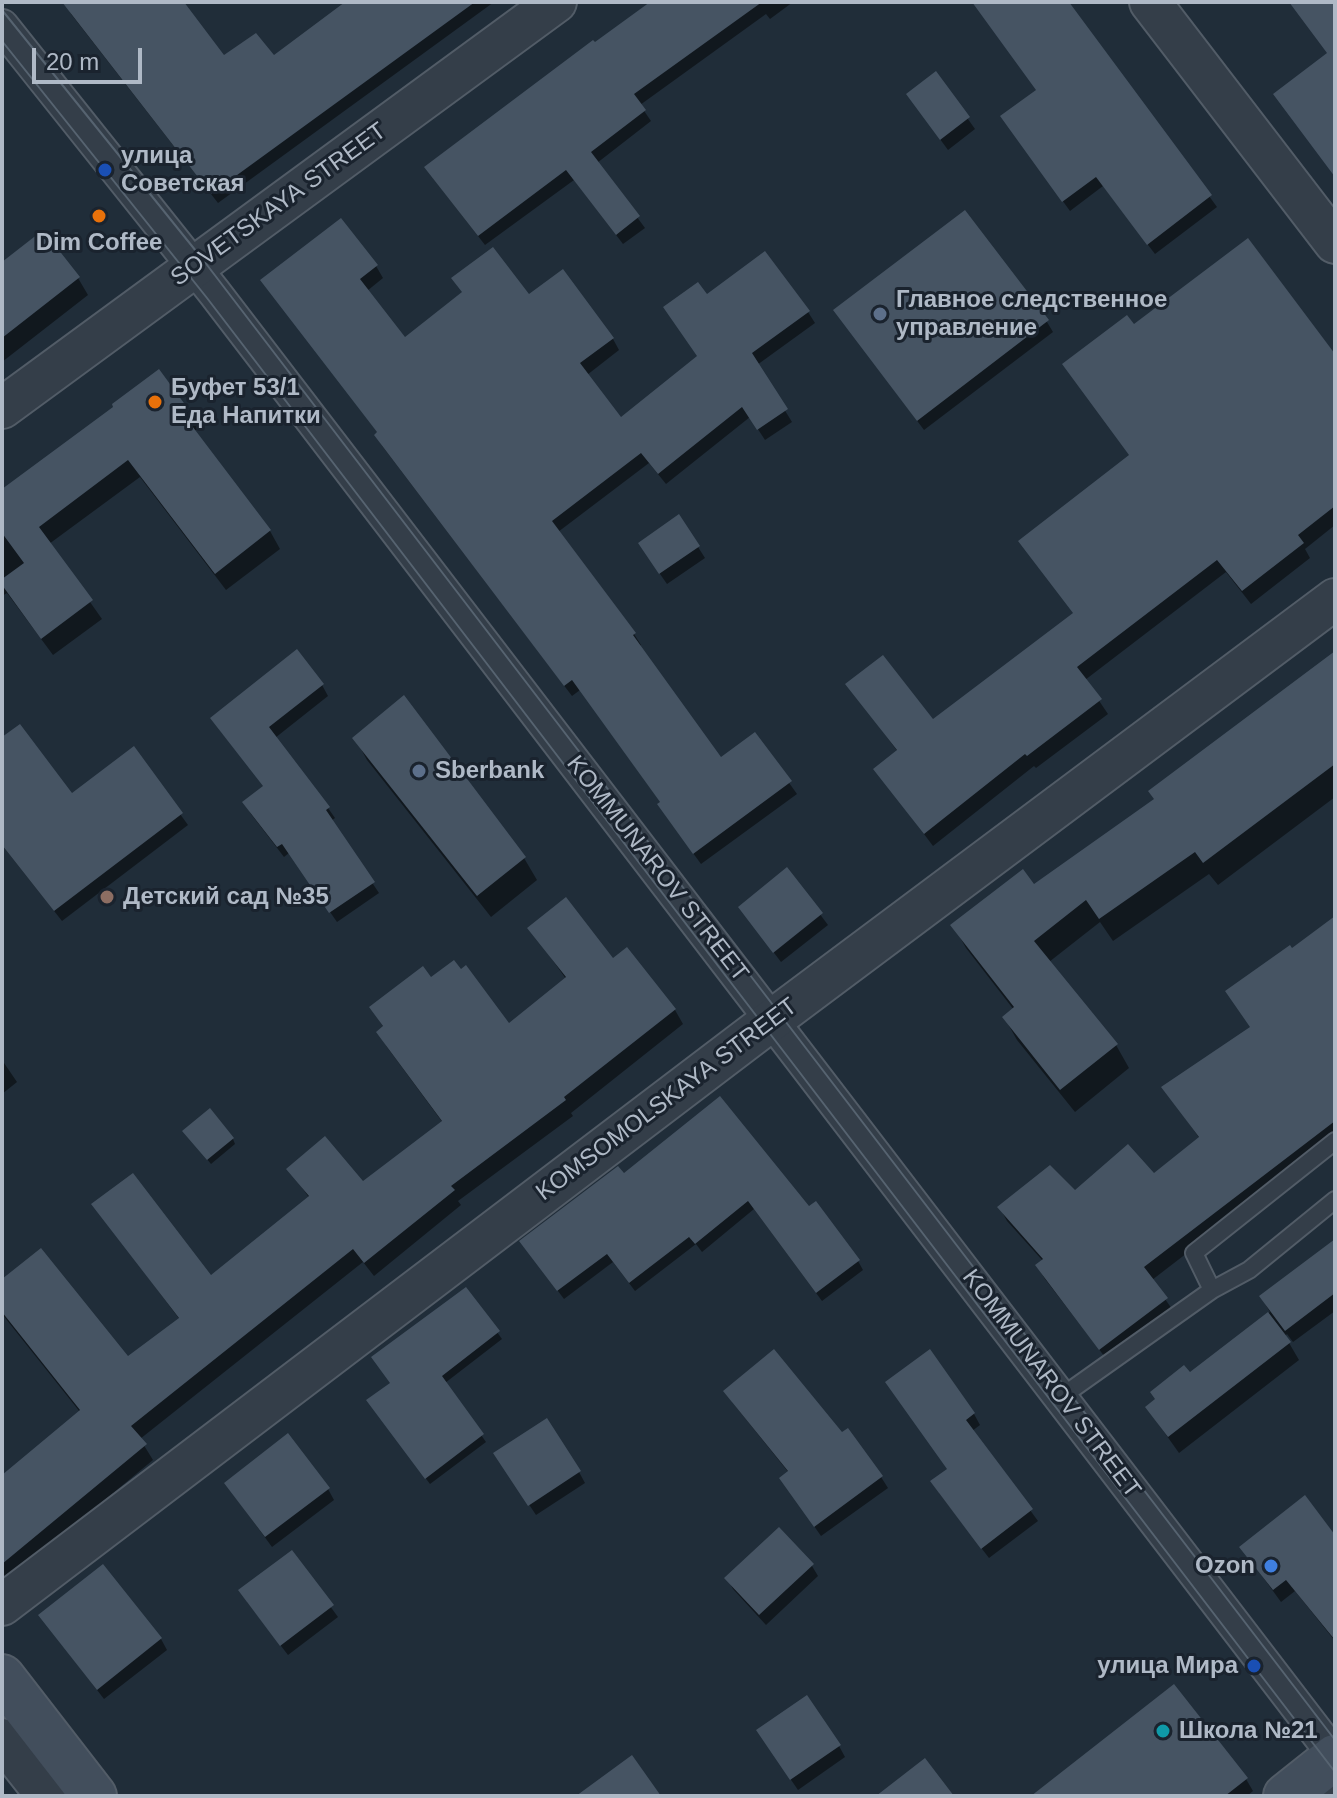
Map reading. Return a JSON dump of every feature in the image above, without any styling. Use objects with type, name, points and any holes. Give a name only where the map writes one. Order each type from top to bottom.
[{"type":"main road","points":[[2,1677],[94,1796]]},
{"type":"main road","points":[[1286,1796],[1335,1756]]},
{"type":"street","name":"SOVETSKAYA STREET","points":[[2,408],[556,2]]},
{"type":"street","points":[[1150,2],[1335,243]]},
{"type":"street","name":"KOMMUNAROV STREET","points":[[2,26],[195,267],[1335,1756]]},
{"type":"street","name":"KOMSOMOLSKAYA STREET","points":[[2,1605],[773,1020],[1335,599]]},
{"type":"street","points":[[2,1739],[47,1796]]},
{"type":"street","points":[[1329,1796],[1335,1791]]},
{"type":"lane","points":[[1212,1290],[1194,1253],[1335,1141]]},
{"type":"lane","points":[[1061,1397],[1212,1290],[1249,1270],[1335,1200]]},
{"type":"building","points":[[62,2],[184,2],[224,55],[256,33],[274,55],[345,2],[475,2],[211,194]]},
{"type":"building","points":[[650,2],[762,2],[634,94],[646,110],[591,152],[640,216],[616,235],[566,170],[478,236],[424,167],[593,40],[595,42]]},
{"type":"building","points":[[972,2],[1069,2],[1212,195],[1147,245],[1096,177],[1062,202],[1000,116],[1036,90]]},
{"type":"building","points":[[1289,2],[1335,2],[1335,177],[1273,94],[1327,53]]},
{"type":"building","points":[[936,71],[970,117],[940,140],[906,94]]},
{"type":"building","name":"Главное следственное управление","points":[[965,210],[1049,320],[917,421],[833,310]]},
{"type":"building","points":[[341,218],[378,265],[360,279],[405,337],[462,292],[451,278],[493,247],[529,294],[563,269],[614,338],[580,363],[621,417],[697,356],[663,307],[698,282],[707,294],[765,251],[810,311],[752,353],[788,409],[757,430],[742,407],[658,474],[641,453],[552,521],[636,633],[633,635],[721,757],[755,732],[792,781],[693,854],[657,804],[660,802],[572,680],[564,686],[374,435],[377,432],[260,280]]},
{"type":"building","points":[[43,230],[80,277],[2,338],[2,262]]},
{"type":"building","points":[[1248,238],[1335,354],[1335,506],[1298,535],[1304,543],[1242,591],[1217,560],[1077,667],[1102,699],[1027,756],[1025,754],[924,834],[873,769],[897,750],[845,684],[883,655],[933,719],[1073,613],[1018,541],[1129,455],[1062,364],[1127,315],[1134,324]]},
{"type":"building","points":[[159,369],[189,410],[183,414],[271,530],[215,574],[128,460],[39,527],[93,600],[41,639],[2,585],[2,579],[24,563],[2,533],[2,489]]},
{"type":"building","points":[[679,514],[700,546],[659,574],[638,543]]},
{"type":"building","points":[[297,649],[324,684],[269,727],[330,807],[326,810],[375,882],[329,913],[282,844],[277,847],[242,802],[263,786],[210,718]]},
{"type":"building","points":[[1335,651],[1335,764],[1203,863],[1195,852],[1099,919],[1086,900],[1034,941],[1118,1044],[1060,1090],[1002,1017],[1014,1007],[950,925],[1023,869],[1034,884],[1154,799],[1148,791]]},
{"type":"building","points":[[404,695],[526,857],[477,896],[352,738]]},
{"type":"building","points":[[20,724],[72,793],[134,746],[183,813],[54,911],[2,845],[2,737]]},
{"type":"building","points":[[787,867],[823,913],[773,953],[738,907]]},
{"type":"building","points":[[566,897],[613,958],[627,947],[676,1009],[564,1097],[566,1100],[451,1186],[455,1190],[364,1263],[353,1249],[131,1426],[147,1444],[2,1564],[2,1475],[80,1410],[2,1312],[2,1279],[41,1248],[128,1356],[179,1318],[91,1204],[133,1173],[211,1275],[309,1196],[286,1169],[325,1136],[363,1181],[442,1121],[376,1032],[383,1026],[369,1007],[423,966],[431,977],[454,960],[461,969],[466,965],[509,1023],[566,977],[527,928]]},
{"type":"building","points":[[1335,916],[1335,1121],[1144,1267],[1168,1298],[1099,1350],[1035,1265],[1043,1259],[997,1207],[1050,1165],[1075,1190],[1128,1144],[1154,1173],[1199,1137],[1161,1087],[1250,1027],[1225,991]]},
{"type":"building","points":[[720,1096],[809,1206],[816,1201],[860,1260],[816,1293],[748,1201],[695,1244],[689,1237],[629,1283],[607,1254],[557,1291],[519,1241],[618,1166],[624,1173]]},
{"type":"building","points":[[210,1108],[234,1138],[207,1160],[182,1131]]},
{"type":"building","points":[[1335,1239],[1335,1293],[1285,1331],[1259,1296]]},
{"type":"building","points":[[466,1287],[500,1331],[442,1376],[484,1434],[425,1479],[366,1400],[390,1383],[371,1357]]},
{"type":"building","points":[[1268,1312],[1291,1342],[1168,1437],[1145,1407],[1155,1399],[1150,1392],[1184,1365],[1190,1372]]},
{"type":"building","points":[[774,1349],[842,1432],[848,1428],[883,1476],[814,1527],[779,1478],[788,1471],[723,1391]]},
{"type":"building","points":[[930,1349],[975,1413],[966,1420],[1033,1509],[981,1549],[930,1481],[947,1469],[885,1382]]},
{"type":"building","points":[[547,1418],[581,1471],[528,1506],[493,1453]]},
{"type":"building","points":[[288,1433],[330,1488],[265,1537],[224,1483]]},
{"type":"building","points":[[1305,1495],[1335,1535],[1335,1640],[1286,1580],[1273,1590],[1239,1547]]},
{"type":"building","points":[[779,1527],[814,1564],[759,1615],[724,1578]]},
{"type":"building","points":[[292,1550],[334,1605],[280,1646],[238,1590]]},
{"type":"building","points":[[103,1564],[162,1638],[97,1690],[38,1615]]},
{"type":"building","name":"Школа №21","points":[[1174,1684],[1248,1778],[1225,1796],[1031,1796]]},
{"type":"building","points":[[807,1695],[841,1745],[790,1780],[756,1730]]},
{"type":"building","points":[[632,1755],[661,1796],[576,1796]]},
{"type":"building","points":[[925,1758],[954,1796],[876,1796]]},
{"type":"tram line","points":[[2,10],[204,261],[1335,1740]]},
{"type":"tram line","points":[[2,41],[207,298],[1335,1772]]},
{"type":"place","name":"улица Советская","points":[[105,170]]},
{"type":"place","name":"Dim Coffee","points":[[99,216]]},
{"type":"place","name":"Главное следственное управление","points":[[880,314]]},
{"type":"place","name":"Буфет 53/1 Еда Напитки","points":[[155,402]]},
{"type":"place","name":"Sberbank","points":[[419,771]]},
{"type":"place","name":"Детский сад №35","points":[[107,897]]},
{"type":"place","name":"Ozon","points":[[1271,1566]]},
{"type":"place","name":"улица Мира","points":[[1254,1666]]},
{"type":"place","name":"Школа №21","points":[[1163,1731]]}]
